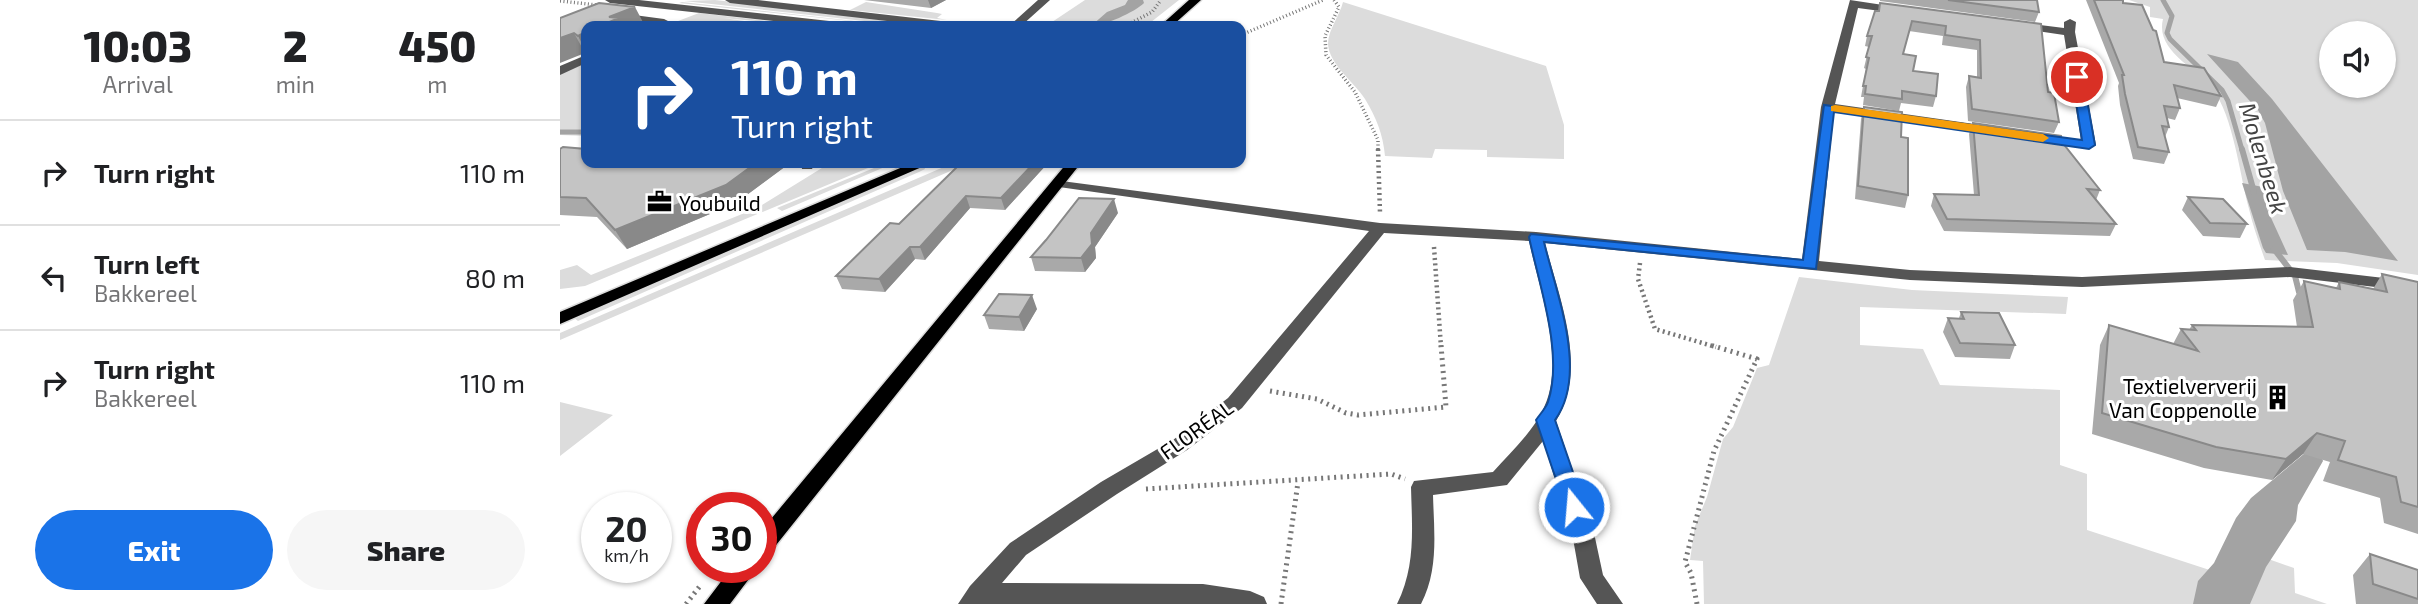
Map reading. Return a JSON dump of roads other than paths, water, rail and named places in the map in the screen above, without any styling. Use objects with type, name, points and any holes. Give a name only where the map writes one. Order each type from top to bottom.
[{"type":"main road","points":[[1171,21],[1196,0]]},
{"type":"main road","points":[[560,311],[889,168]]},
{"type":"main road","points":[[560,318],[912,168]]},
{"type":"main road","points":[[777,528],[1070,168]]},
{"type":"main road","points":[[716,604],[733,583]]},
{"type":"street","points":[[610,0],[664,3],[802,21]]},
{"type":"street","points":[[730,0],[916,21]]},
{"type":"street","points":[[832,11],[854,0]]},
{"type":"street","points":[[1020,21],[1045,0]]},
{"type":"street","points":[[1810,265],[1828,107],[1855,2],[1922,13]]},
{"type":"street","points":[[666,21],[688,8]]},
{"type":"street","points":[[612,15],[645,21]]},
{"type":"street","points":[[1828,107],[2089,145],[2070,27],[2002,23]]},
{"type":"street","points":[[560,71],[581,61]]},
{"type":"street","points":[[1059,183],[1380,228],[1536,237],[1952,278],[2082,282],[2272,272],[2308,273],[2418,287]]},
{"type":"street","name":"FLORÉAL","points":[[974,599],[1018,549],[1108,488],[1180,445],[1235,403],[1380,228]]},
{"type":"street","points":[[1409,604],[1417,592],[1422,569],[1422,487],[1447,487],[1499,479],[1557,405],[1562,368],[1559,343],[1536,237]]},
{"type":"street","points":[[1546,420],[1583,533],[1592,578],[1611,604]]},
{"type":"street","name":"FLORÉAL","points":[[974,599],[1203,594],[1255,604]]},
{"type":"waterway","name":"Molenbeek","points":[[2163,0],[2172,16],[2167,33],[2170,39],[2222,90],[2228,101],[2242,150]]},
{"type":"waterway","points":[[560,132],[581,132]]},
{"type":"waterway","name":"Molenbeek","points":[[2242,149],[2254,192]]},
{"type":"waterway","name":"Molenbeek","points":[[2274,249],[2295,276],[2299,292]]},
{"type":"place","name":"Youbuild","points":[[659,202]]},
{"type":"place","name":"Textielververij Van Coppenolle","points":[[2277,397]]}]
